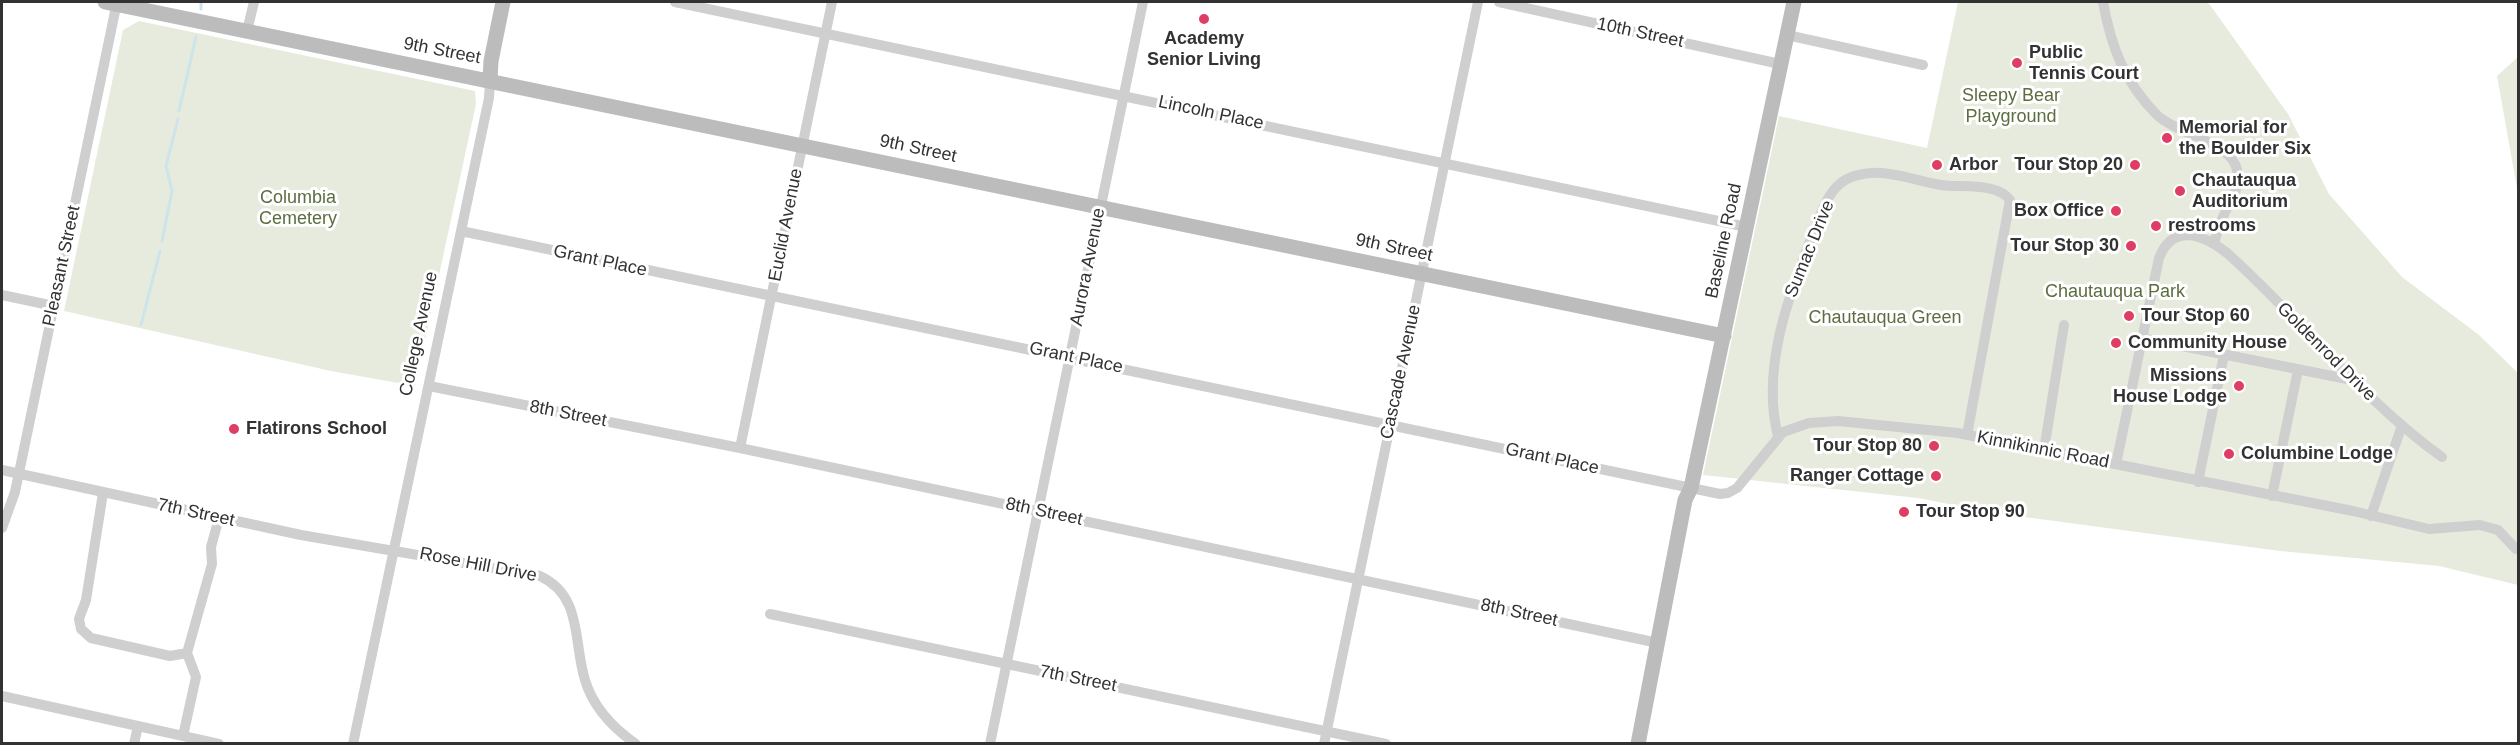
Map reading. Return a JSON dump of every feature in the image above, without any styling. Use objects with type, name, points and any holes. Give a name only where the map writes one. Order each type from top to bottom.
[{"type":"street","name":"9th Street","points":[[113,2],[1724,336]]},
{"type":"street","name":"Pleasant Street","points":[[2,528],[15,492],[113,2]]},
{"type":"street","points":[[247,31],[254,2]]},
{"type":"street","name":"College Avenue","points":[[353,744],[461,231],[503,2]]},
{"type":"street","name":"Lincoln Place","points":[[675,2],[1747,227]]},
{"type":"street","name":"Euclid Avenue","points":[[740,448],[832,2]]},
{"type":"street","name":"Aurora Avenue","points":[[990,744],[1143,2]]},
{"type":"street","name":"Cascade Avenue","points":[[1324,744],[1478,2]]},
{"type":"street","name":"10th Street","points":[[1499,2],[1780,64]]},
{"type":"street","name":"Baseline Road","points":[[1638,744],[1685,500],[1691,488],[1794,2]]},
{"type":"street","points":[[2103,2],[2114,52],[2127,78],[2165,122],[2179,131],[2220,147],[2231,156],[2238,181],[2235,196],[2223,216],[2214,243],[2202,236],[2190,235],[2173,240],[2164,248],[2157,263],[2116,464]]},
{"type":"street","points":[[1786,35],[1923,65]]},
{"type":"street","name":"Sumac Drive","points":[[1778,436],[1773,400],[1783,321],[1801,264],[1820,216],[1835,189],[1855,176],[1876,172],[1940,185],[1994,190],[2007,197],[2010,208],[1968,435]]},
{"type":"street","name":"Grant Place","points":[[461,231],[1691,488]]},
{"type":"street","name":"Goldenrod Drive","points":[[2214,243],[2243,267],[2352,380],[2442,457]]},
{"type":"street","points":[[2,295],[54,306]]},
{"type":"street","points":[[2044,450],[2064,325]]},
{"type":"street","points":[[2142,338],[2352,380]]},
{"type":"street","points":[[2198,482],[2224,355]]},
{"type":"street","points":[[2272,496],[2298,370]]},
{"type":"street","name":"8th Street","points":[[429,386],[1038,510],[1658,643]]},
{"type":"street","name":"Kinnikinnic Road","points":[[1691,488],[1722,494],[1732,491],[1778,436],[1795,426],[1826,420],[1968,435],[2371,516],[2420,528],[2439,530],[2469,524],[2490,527],[2505,536],[2516,549]]},
{"type":"street","points":[[2371,516],[2402,425]]},
{"type":"street","name":"7th Street","points":[[2,470],[103,494],[392,551]]},
{"type":"street","points":[[103,494],[86,600],[79,619],[81,629],[91,638],[170,656],[187,653]]},
{"type":"street","points":[[183,736],[196,677],[187,653],[212,564],[211,548],[219,518]]},
{"type":"street","name":"Rose Hill Drive","points":[[392,551],[404,550],[540,576],[551,581],[568,599],[573,610],[581,663],[593,699],[606,718],[636,744]]},
{"type":"street","name":"7th Street","points":[[770,614],[1386,744]]},
{"type":"street","points":[[2,696],[219,744]]},
{"type":"street","points":[[134,744],[138,726]]},
{"type":"green space","name":"Chautauqua Park","points":[[1958,2],[2206,2],[2210,5],[2288,114],[2329,194],[2402,277],[2479,335],[2518,373],[2518,585],[2439,566],[2280,551],[1994,513],[1918,498],[1703,475],[1779,116],[1927,148]]},
{"type":"green space","name":"Columbia Cemetery","points":[[139,21],[475,91],[476,104],[415,386],[331,371],[64,311],[123,30]]},
{"type":"green space","points":[[2518,57],[2518,194],[2497,76]]},
{"type":"waterway","points":[[201,2],[201,9]]},
{"type":"waterway","points":[[179,111],[196,37]]},
{"type":"waterway","points":[[162,241],[172,191],[166,166],[178,119]]},
{"type":"waterway","points":[[141,325],[160,251]]},
{"type":"place","name":"Academy Senior Living","points":[[1204,19]]},
{"type":"place","name":"Public Tennis Court","points":[[2017,63]]},
{"type":"place","name":"Memorial for the Boulder Six","points":[[2167,138]]},
{"type":"place","name":"Arbor","points":[[1937,165]]},
{"type":"place","name":"Tour Stop 20","points":[[2135,165]]},
{"type":"place","name":"Chautauqua Auditorium","points":[[2180,191]]},
{"type":"place","name":"Box Office","points":[[2116,211]]},
{"type":"place","name":"restrooms","points":[[2156,226]]},
{"type":"place","name":"Tour Stop 30","points":[[2131,246]]},
{"type":"place","name":"Tour Stop 60","points":[[2129,316]]},
{"type":"place","name":"Community House","points":[[2116,343]]},
{"type":"place","name":"Missions House Lodge","points":[[2239,386]]},
{"type":"place","name":"Flatirons School","points":[[234,429]]},
{"type":"place","name":"Tour Stop 80","points":[[1934,446]]},
{"type":"place","name":"Columbine Lodge","points":[[2229,454]]},
{"type":"place","name":"Ranger Cottage","points":[[1936,476]]},
{"type":"place","name":"Tour Stop 90","points":[[1904,512]]},
{"type":"park label","name":"Sleepy Bear Playground","points":[[2011,106]]},
{"type":"park label","name":"Chautauqua Green","points":[[1885,318]]}]
